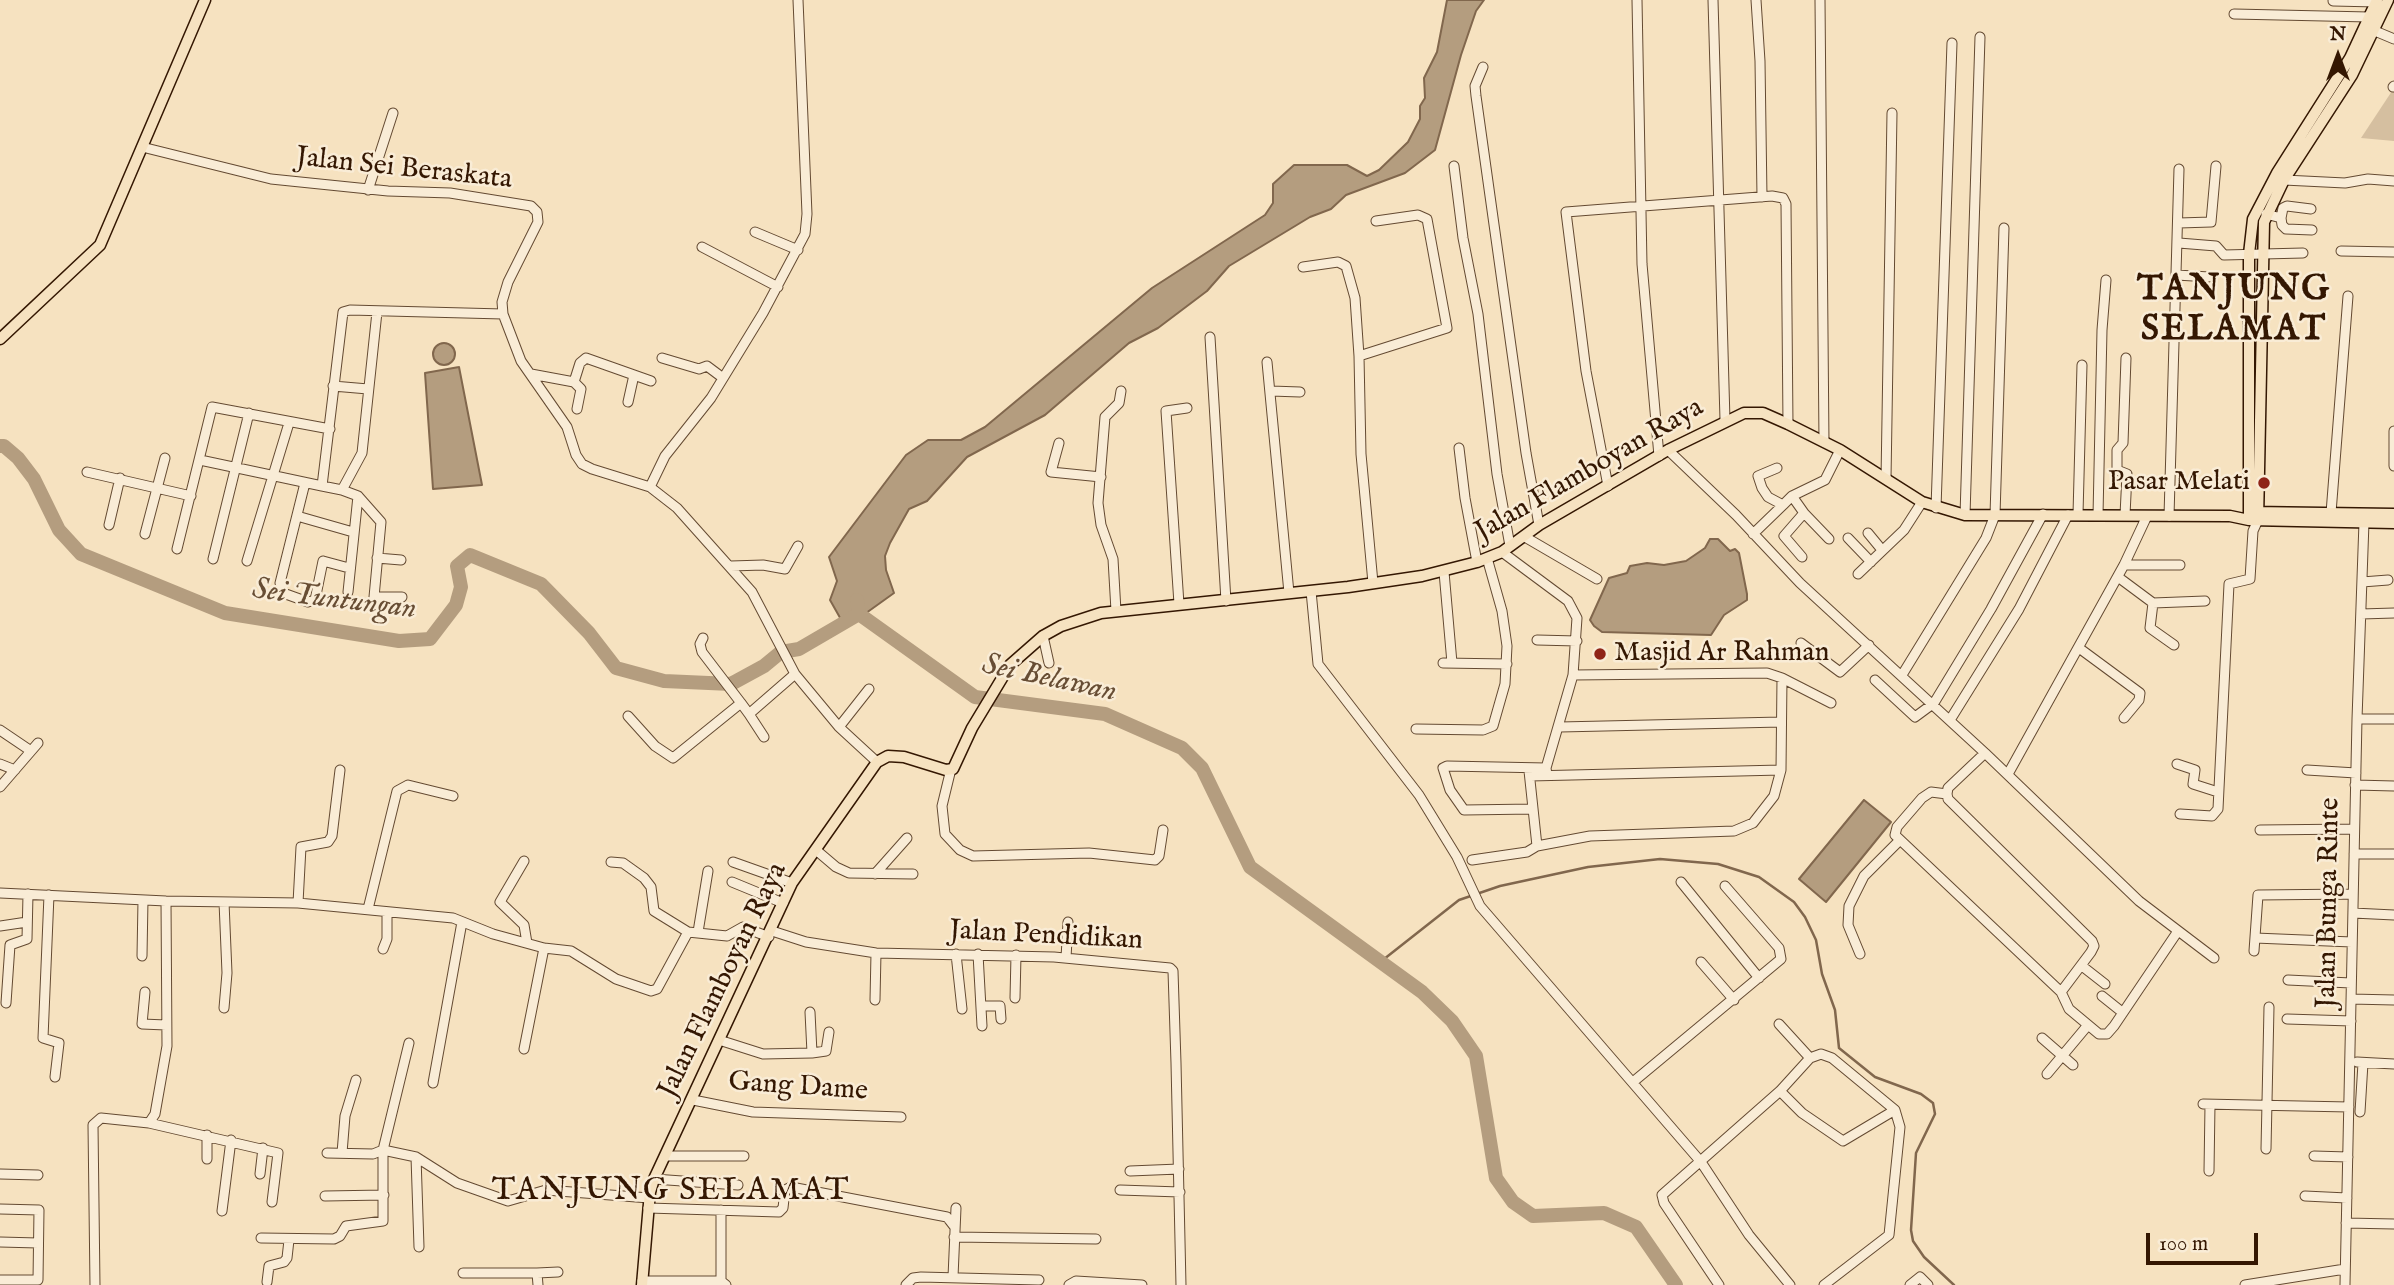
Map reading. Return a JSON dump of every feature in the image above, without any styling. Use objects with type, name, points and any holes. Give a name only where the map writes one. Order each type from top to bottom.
[{"type":"main road","points":[[0,339],[100,245],[205,0]]},
{"type":"main road","points":[[2254,519],[2261,253],[2266,214],[2362,45],[2369,18],[2381,1]]},
{"type":"main road","points":[[2254,519],[2249,254],[2253,219],[2277,173],[2362,45],[2375,31],[2381,1]]},
{"type":"main road","name":"Jalan Flamboyan Raya","points":[[951,769],[1010,665],[1043,636],[1083,617],[1116,611],[1373,583],[1444,572],[1506,549],[1539,525],[1663,453],[1725,420],[1755,412],[1788,424],[1840,450],[1922,502],[1965,515],[2230,516],[2254,519]]},
{"type":"main road","points":[[2254,519],[2331,513],[2394,514]]},
{"type":"main road","points":[[2254,519],[2394,523]]},
{"type":"main road","points":[[877,762],[888,756],[904,757],[951,769]]},
{"type":"main road","name":"Jalan Flamboyan Raya","points":[[642,1283],[649,1203],[654,1179],[771,934],[792,883],[877,762]]},
{"type":"street","points":[[650,487],[665,456],[723,378],[798,250],[807,214],[798,0]]},
{"type":"street","points":[[1637,0],[1642,264],[1663,453],[1752,534],[1800,583],[1934,703],[2139,901],[2214,958]]},
{"type":"street","points":[[1713,0],[1725,420]]},
{"type":"street","points":[[1756,0],[1760,61],[1762,197]]},
{"type":"street","points":[[1821,0],[1824,442]]},
{"type":"street","points":[[2333,1],[2381,1]]},
{"type":"street","points":[[2234,14],[2369,18]]},
{"type":"street","points":[[2375,31],[2394,39]]},
{"type":"street","points":[[1965,515],[1980,37]]},
{"type":"street","points":[[1936,508],[1952,43]]},
{"type":"street","points":[[1483,67],[1475,86],[1476,96],[1526,453],[1539,525]]},
{"type":"street","points":[[368,190],[393,113]]},
{"type":"street","points":[[1886,479],[1892,113]]},
{"type":"street","name":"Jalan Sei Beraskata","points":[[142,146],[271,179],[368,190],[450,193],[523,204],[537,212],[536,231],[508,282],[502,302],[504,317],[511,340],[567,427],[576,455],[582,464],[650,487],[677,508],[752,592],[795,674],[839,727],[877,762]]},
{"type":"street","points":[[1454,166],[1463,238],[1478,314],[1506,549],[1574,607],[1577,641],[1573,675],[1546,772]]},
{"type":"street","points":[[2179,223],[2211,222],[2216,166]]},
{"type":"street","points":[[2169,516],[2179,243],[2179,169]]},
{"type":"street","points":[[2284,180],[2345,183],[2368,179],[2394,181]]},
{"type":"street","points":[[1608,486],[1586,371],[1566,212],[1777,195],[1786,204],[1788,424]]},
{"type":"street","points":[[2311,209],[2285,206],[2281,218],[2286,229],[2312,230]]},
{"type":"street","points":[[2266,214],[2281,218]]},
{"type":"street","points":[[1359,356],[1447,328],[1427,219],[1418,215],[1376,221]]},
{"type":"street","points":[[1902,675],[1986,538],[1995,515],[2004,228]]},
{"type":"street","points":[[755,232],[798,250]]},
{"type":"street","points":[[2179,243],[2216,246],[2224,255],[2303,253]]},
{"type":"street","points":[[702,247],[778,287]]},
{"type":"street","points":[[2340,251],[2394,252]]},
{"type":"street","points":[[1303,267],[1338,262],[1346,265],[1355,298],[1361,454],[1373,583]]},
{"type":"street","points":[[2177,275],[2208,276]]},
{"type":"street","points":[[2098,515],[2102,330],[2106,280]]},
{"type":"street","points":[[2331,513],[2348,296]]},
{"type":"street","points":[[322,486],[340,316],[350,310],[504,317]]},
{"type":"street","points":[[342,490],[362,453],[377,312]]},
{"type":"street","points":[[1210,338],[1226,601]]},
{"type":"street","points":[[574,382],[580,363],[586,358],[651,381]]},
{"type":"street","points":[[662,358],[699,369],[706,366],[723,378]]},
{"type":"street","points":[[2124,515],[2127,474],[2117,470],[2117,450],[2123,443],[2126,358]]},
{"type":"street","points":[[1267,362],[1272,391],[1289,593]]},
{"type":"street","points":[[1951,720],[2073,514],[2082,365]]},
{"type":"street","points":[[531,374],[574,382],[581,389],[577,409]]},
{"type":"street","points":[[628,402],[634,375]]},
{"type":"street","points":[[333,386],[368,389]]},
{"type":"street","points":[[1116,611],[1112,554],[1098,512],[1105,417],[1119,403],[1121,391]]},
{"type":"street","points":[[1272,391],[1300,392]]},
{"type":"street","points":[[177,549],[212,407],[330,429]]},
{"type":"street","points":[[1179,604],[1166,411],[1187,408]]},
{"type":"street","points":[[213,559],[249,412]]},
{"type":"street","points":[[247,561],[289,422]]},
{"type":"street","points":[[2394,431],[2394,466]]},
{"type":"street","points":[[1059,443],[1051,472],[1101,477]]},
{"type":"street","points":[[1416,729],[1489,729],[1493,726],[1499,708],[1507,664],[1502,611],[1482,560],[1465,498],[1460,448]]},
{"type":"street","points":[[1752,534],[1792,496],[1825,480],[1840,450]]},
{"type":"street","points":[[145,534],[165,458]]},
{"type":"street","points":[[200,460],[342,490],[358,496],[379,517],[375,598],[402,597]]},
{"type":"street","points":[[1777,468],[1757,479],[1768,497],[1783,505]]},
{"type":"street","points":[[87,472],[191,496]]},
{"type":"street","points":[[108,525],[120,478]]},
{"type":"street","points":[[305,483],[280,583],[283,593],[308,602],[315,600],[323,561],[349,568]]},
{"type":"street","points":[[348,592],[358,496]]},
{"type":"street","points":[[1792,496],[1829,539]]},
{"type":"street","points":[[1858,575],[1904,530],[1922,502]]},
{"type":"street","points":[[1802,557],[1784,536],[1804,513]]},
{"type":"street","points":[[1875,680],[1915,717],[1934,703],[1991,609],[2043,514]]},
{"type":"street","points":[[297,516],[353,531]]},
{"type":"street","points":[[2008,774],[2080,648],[2147,516]]},
{"type":"street","points":[[2180,814],[2215,815],[2218,810],[2229,584],[2250,579],[2254,519]]},
{"type":"street","name":"Jalan Bunga Rinte","points":[[2345,1285],[2355,785],[2364,522]]},
{"type":"street","points":[[1868,533],[1882,550]]},
{"type":"street","points":[[1525,537],[1597,579]]},
{"type":"street","points":[[1847,538],[1871,562]]},
{"type":"street","points":[[731,566],[763,565],[785,569],[798,546]]},
{"type":"street","points":[[377,558],[401,560]]},
{"type":"street","points":[[2124,565],[2180,565]]},
{"type":"street","points":[[1444,572],[1447,663],[1507,664]]},
{"type":"street","points":[[2118,577],[2153,603],[2205,601]]},
{"type":"street","points":[[2362,582],[2388,580]]},
{"type":"street","points":[[1311,590],[1318,664],[1419,795],[1480,906],[1701,1163],[1749,1235],[1790,1285]]},
{"type":"street","points":[[2153,603],[2150,628],[2174,645]]},
{"type":"street","points":[[2361,614],[2394,613]]},
{"type":"street","points":[[1043,636],[1049,663]]},
{"type":"street","points":[[703,638],[701,649],[764,737]]},
{"type":"street","points":[[1537,640],[1577,641]]},
{"type":"street","points":[[1801,643],[1840,672],[1869,645]]},
{"type":"street","points":[[2080,648],[2140,693],[2139,700],[2124,718]]},
{"type":"street","points":[[1573,675],[1767,673],[1831,704]]},
{"type":"street","points":[[749,715],[795,674]]},
{"type":"street","points":[[1472,860],[1527,852],[1537,846],[1590,835],[1734,831],[1745,828],[1753,823],[1774,796],[1782,770],[1782,678]]},
{"type":"street","points":[[839,727],[869,689]]},
{"type":"street","points":[[628,716],[655,746],[673,758],[741,703]]},
{"type":"street","points":[[2357,719],[2394,719]]},
{"type":"street","points":[[1560,727],[1781,722]]},
{"type":"street","points":[[0,730],[31,751]]},
{"type":"street","points":[[0,787],[38,743]]},
{"type":"street","points":[[1985,753],[1948,788],[1948,799],[2092,941],[2094,946],[2082,966],[2061,992]]},
{"type":"street","points":[[0,764],[15,770]]},
{"type":"street","points":[[2177,764],[2195,770],[2193,784],[2218,792]]},
{"type":"street","points":[[1533,809],[1464,810],[1450,790],[1442,771],[1447,766],[1529,772],[1782,770]]},
{"type":"street","points":[[951,769],[942,806],[943,823],[949,841],[973,856],[1089,853],[1158,859],[1163,831]]},
{"type":"street","points":[[298,903],[301,847],[328,842],[332,836],[340,770]]},
{"type":"street","points":[[2307,770],[2356,774]]},
{"type":"street","points":[[1529,772],[1537,846]]},
{"type":"street","points":[[368,909],[398,788],[408,785],[453,796]]},
{"type":"street","points":[[2355,785],[2394,786]]},
{"type":"street","points":[[1947,794],[1931,792],[1922,798],[1896,827],[1895,835],[2061,992],[2069,1009],[2099,1034],[2107,1034],[2178,931]]},
{"type":"street","points":[[2260,831],[2354,829]]},
{"type":"street","points":[[875,874],[907,838]]},
{"type":"street","points":[[1860,954],[1847,925],[1849,906],[1864,876],[1899,841]]},
{"type":"street","points":[[816,850],[842,871],[913,874]]},
{"type":"street","points":[[2354,853],[2394,854]]},
{"type":"street","points":[[524,861],[500,902],[524,925],[527,943]]},
{"type":"street","points":[[611,862],[630,866],[649,882],[654,911],[693,932]]},
{"type":"street","points":[[733,862],[792,883]]},
{"type":"street","points":[[0,893],[166,901],[298,903],[453,918],[544,948],[577,953],[616,979],[651,991],[657,989],[693,932],[708,871]]},
{"type":"street","points":[[732,882],[783,903]]},
{"type":"street","points":[[1681,882],[1759,978]]},
{"type":"street","points":[[1633,1082],[1778,963],[1782,954],[1725,886]]},
{"type":"street","points":[[6,1003],[10,945],[25,941],[28,894]]},
{"type":"street","points":[[2254,951],[2258,895],[2353,894]]},
{"type":"street","points":[[49,895],[43,1038],[59,1044],[55,1077]]},
{"type":"street","points":[[142,956],[143,900]]},
{"type":"street","points":[[149,1123],[155,1114],[167,1046],[166,901]]},
{"type":"street","points":[[224,902],[227,973],[224,1008]]},
{"type":"street","points":[[383,948],[387,939],[387,912]]},
{"type":"street","points":[[2353,913],[2394,915]]},
{"type":"street","points":[[0,926],[27,922]]},
{"type":"street","points":[[433,1083],[463,922]]},
{"type":"street","points":[[1066,958],[1068,922]]},
{"type":"street","name":"Jalan Pendidikan","points":[[693,932],[727,936],[743,927],[806,942],[876,953],[1066,958],[1163,966],[1173,971],[1181,1285]]},
{"type":"street","points":[[2255,939],[2352,942]]},
{"type":"street","points":[[524,1049],[544,948]]},
{"type":"street","points":[[875,1000],[876,953]]},
{"type":"street","points":[[956,954],[962,1009]]},
{"type":"street","points":[[978,954],[983,1006],[982,1026]]},
{"type":"street","points":[[1015,998],[1016,956]]},
{"type":"street","points":[[1701,962],[1734,1000]]},
{"type":"street","points":[[2082,966],[2105,984]]},
{"type":"street","points":[[2288,980],[2351,983]]},
{"type":"street","points":[[145,992],[142,1024],[166,1025]]},
{"type":"street","points":[[2102,996],[2122,1012]]},
{"type":"street","points":[[2351,999],[2394,1000]]},
{"type":"street","points":[[983,1006],[1000,1006],[1001,1019]]},
{"type":"street","points":[[2266,1149],[2269,1007]]},
{"type":"street","points":[[810,1012],[812,1053]]},
{"type":"street","points":[[2287,1018],[2351,1021]]},
{"type":"street","points":[[1779,1024],[1810,1058]]},
{"type":"street","points":[[2047,1074],[2088,1026]]},
{"type":"street","points":[[719,1040],[763,1054],[812,1053],[826,1051],[829,1032]]},
{"type":"street","points":[[2042,1038],[2073,1065]]},
{"type":"street","points":[[261,1238],[334,1239],[340,1236],[346,1226],[380,1224],[385,1217],[383,1150],[409,1043]]},
{"type":"street","points":[[1719,1285],[1664,1203],[1662,1195],[1780,1091],[1810,1058],[1821,1054],[1832,1058],[1895,1110],[1900,1127],[1889,1235],[1824,1285]]},
{"type":"street","points":[[2350,1060],[2394,1064]]},
{"type":"street","points":[[2360,1112],[2363,1063]]},
{"type":"street","points":[[342,1153],[345,1116],[356,1080]]},
{"type":"street","points":[[1780,1091],[1801,1113],[1843,1141],[1895,1110]]},
{"type":"street","name":"Gang Dame","points":[[693,1100],[753,1112],[901,1117]]},
{"type":"street","points":[[2209,1171],[2207,1105],[2349,1107]]},
{"type":"street","points":[[95,1285],[93,1125],[101,1118],[149,1123],[207,1135],[263,1148],[279,1155],[272,1202]]},
{"type":"street","points":[[207,1135],[207,1159]]},
{"type":"street","points":[[222,1212],[231,1140]]},
{"type":"street","points":[[260,1174],[263,1148]]},
{"type":"street","points":[[327,1153],[373,1154],[383,1150],[416,1157],[457,1183],[508,1201],[546,1190],[721,1210],[782,1211],[785,1190],[791,1187],[947,1217],[954,1226]]},
{"type":"street","points":[[666,1156],[744,1156]]},
{"type":"street","points":[[2314,1156],[2348,1157]]},
{"type":"street","points":[[416,1157],[419,1247]]},
{"type":"street","points":[[1130,1171],[1179,1169]]},
{"type":"street","points":[[0,1174],[38,1175]]},
{"type":"street","points":[[654,1179],[738,1185]]},
{"type":"street","points":[[1120,1190],[1180,1192]]},
{"type":"street","points":[[325,1196],[384,1195]]},
{"type":"street","points":[[2305,1196],[2347,1198]]},
{"type":"street","points":[[953,1277],[956,1208]]},
{"type":"street","points":[[0,1209],[39,1210],[38,1280],[0,1280]]},
{"type":"street","points":[[642,1283],[723,1283],[721,1210]]},
{"type":"street","points":[[2346,1223],[2394,1224]]},
{"type":"street","points":[[954,1237],[1096,1239]]},
{"type":"street","points":[[267,1282],[269,1266],[284,1262],[287,1258],[289,1240]]},
{"type":"street","points":[[0,1242],[38,1242]]},
{"type":"street","points":[[2245,1285],[2291,1275],[2346,1269]]},
{"type":"street","points":[[463,1273],[558,1272]]},
{"type":"street","points":[[537,1273],[538,1285]]},
{"type":"street","points":[[1910,1285],[1920,1277],[1928,1285]]},
{"type":"street","points":[[906,1285],[913,1278],[1039,1280]]},
{"type":"street","points":[[1069,1285],[1076,1281],[1142,1285]]},
{"type":"shaded area","points":[[1447,0],[1484,0],[1476,11],[1461,55],[1435,150],[1405,173],[1346,195],[1331,209],[1310,217],[1229,266],[1207,291],[1158,328],[1129,343],[1045,415],[967,457],[927,501],[909,509],[890,543],[885,556],[886,570],[894,593],[848,626],[843,623],[830,600],[837,581],[829,557],[906,455],[928,440],[961,440],[985,427],[1152,288],[1265,215],[1273,203],[1273,184],[1294,165],[1347,165],[1367,176],[1379,170],[1408,142],[1420,119],[1420,106],[1425,98],[1424,78],[1437,52]]},
{"type":"shaded area","points":[[2394,88],[2394,141],[2361,138]]},
{"type":"shaded area","points":[[444,343],[452,346],[455,354],[452,362],[444,365],[436,362],[433,354],[436,346]]},
{"type":"shaded area","points":[[459,367],[482,485],[433,489],[425,373]]},
{"type":"shaded area","points":[[1710,539],[1718,539],[1730,551],[1735,549],[1739,553],[1747,594],[1747,600],[1724,615],[1711,635],[1602,632],[1594,626],[1590,620],[1609,578],[1627,573],[1630,566],[1686,561],[1705,548]]},
{"type":"shaded area","points":[[1864,800],[1891,822],[1826,902],[1799,879]]},
{"type":"waterway","name":"Sei Tuntungan","points":[[0,446],[4,446],[18,458],[34,479],[59,530],[81,554],[225,613],[399,641],[430,639],[456,605],[461,587],[457,566],[470,555],[541,584],[589,633],[616,668],[664,681],[731,684],[764,666],[781,652],[799,649],[859,614]]},
{"type":"waterway","name":"Sei Belawan","points":[[857,600],[859,614],[975,697],[1105,714],[1182,748],[1202,768],[1250,867],[1422,992],[1452,1021],[1476,1056],[1496,1178],[1513,1202],[1533,1216],[1604,1213],[1636,1227],[1676,1285]]},
{"type":"waterway","points":[[1379,963],[1459,900],[1500,886],[1588,867],[1660,859],[1718,864],[1759,877],[1794,902],[1816,940],[1822,974],[1835,1010],[1839,1048],[1875,1077],[1921,1094],[1933,1103],[1935,1114],[1916,1153],[1911,1230],[1913,1241],[1924,1257],[1954,1285]]},
{"type":"place","name":"Pasar Melati","points":[[2264,483]]},
{"type":"place","name":"Masjid Ar Rahman","points":[[1600,654]]},
{"type":"district","name":"TANJUNG SELAMAT","points":[[2234,312]]},
{"type":"district","name":"TANJUNG SELAMAT","points":[[671,1192]]}]
